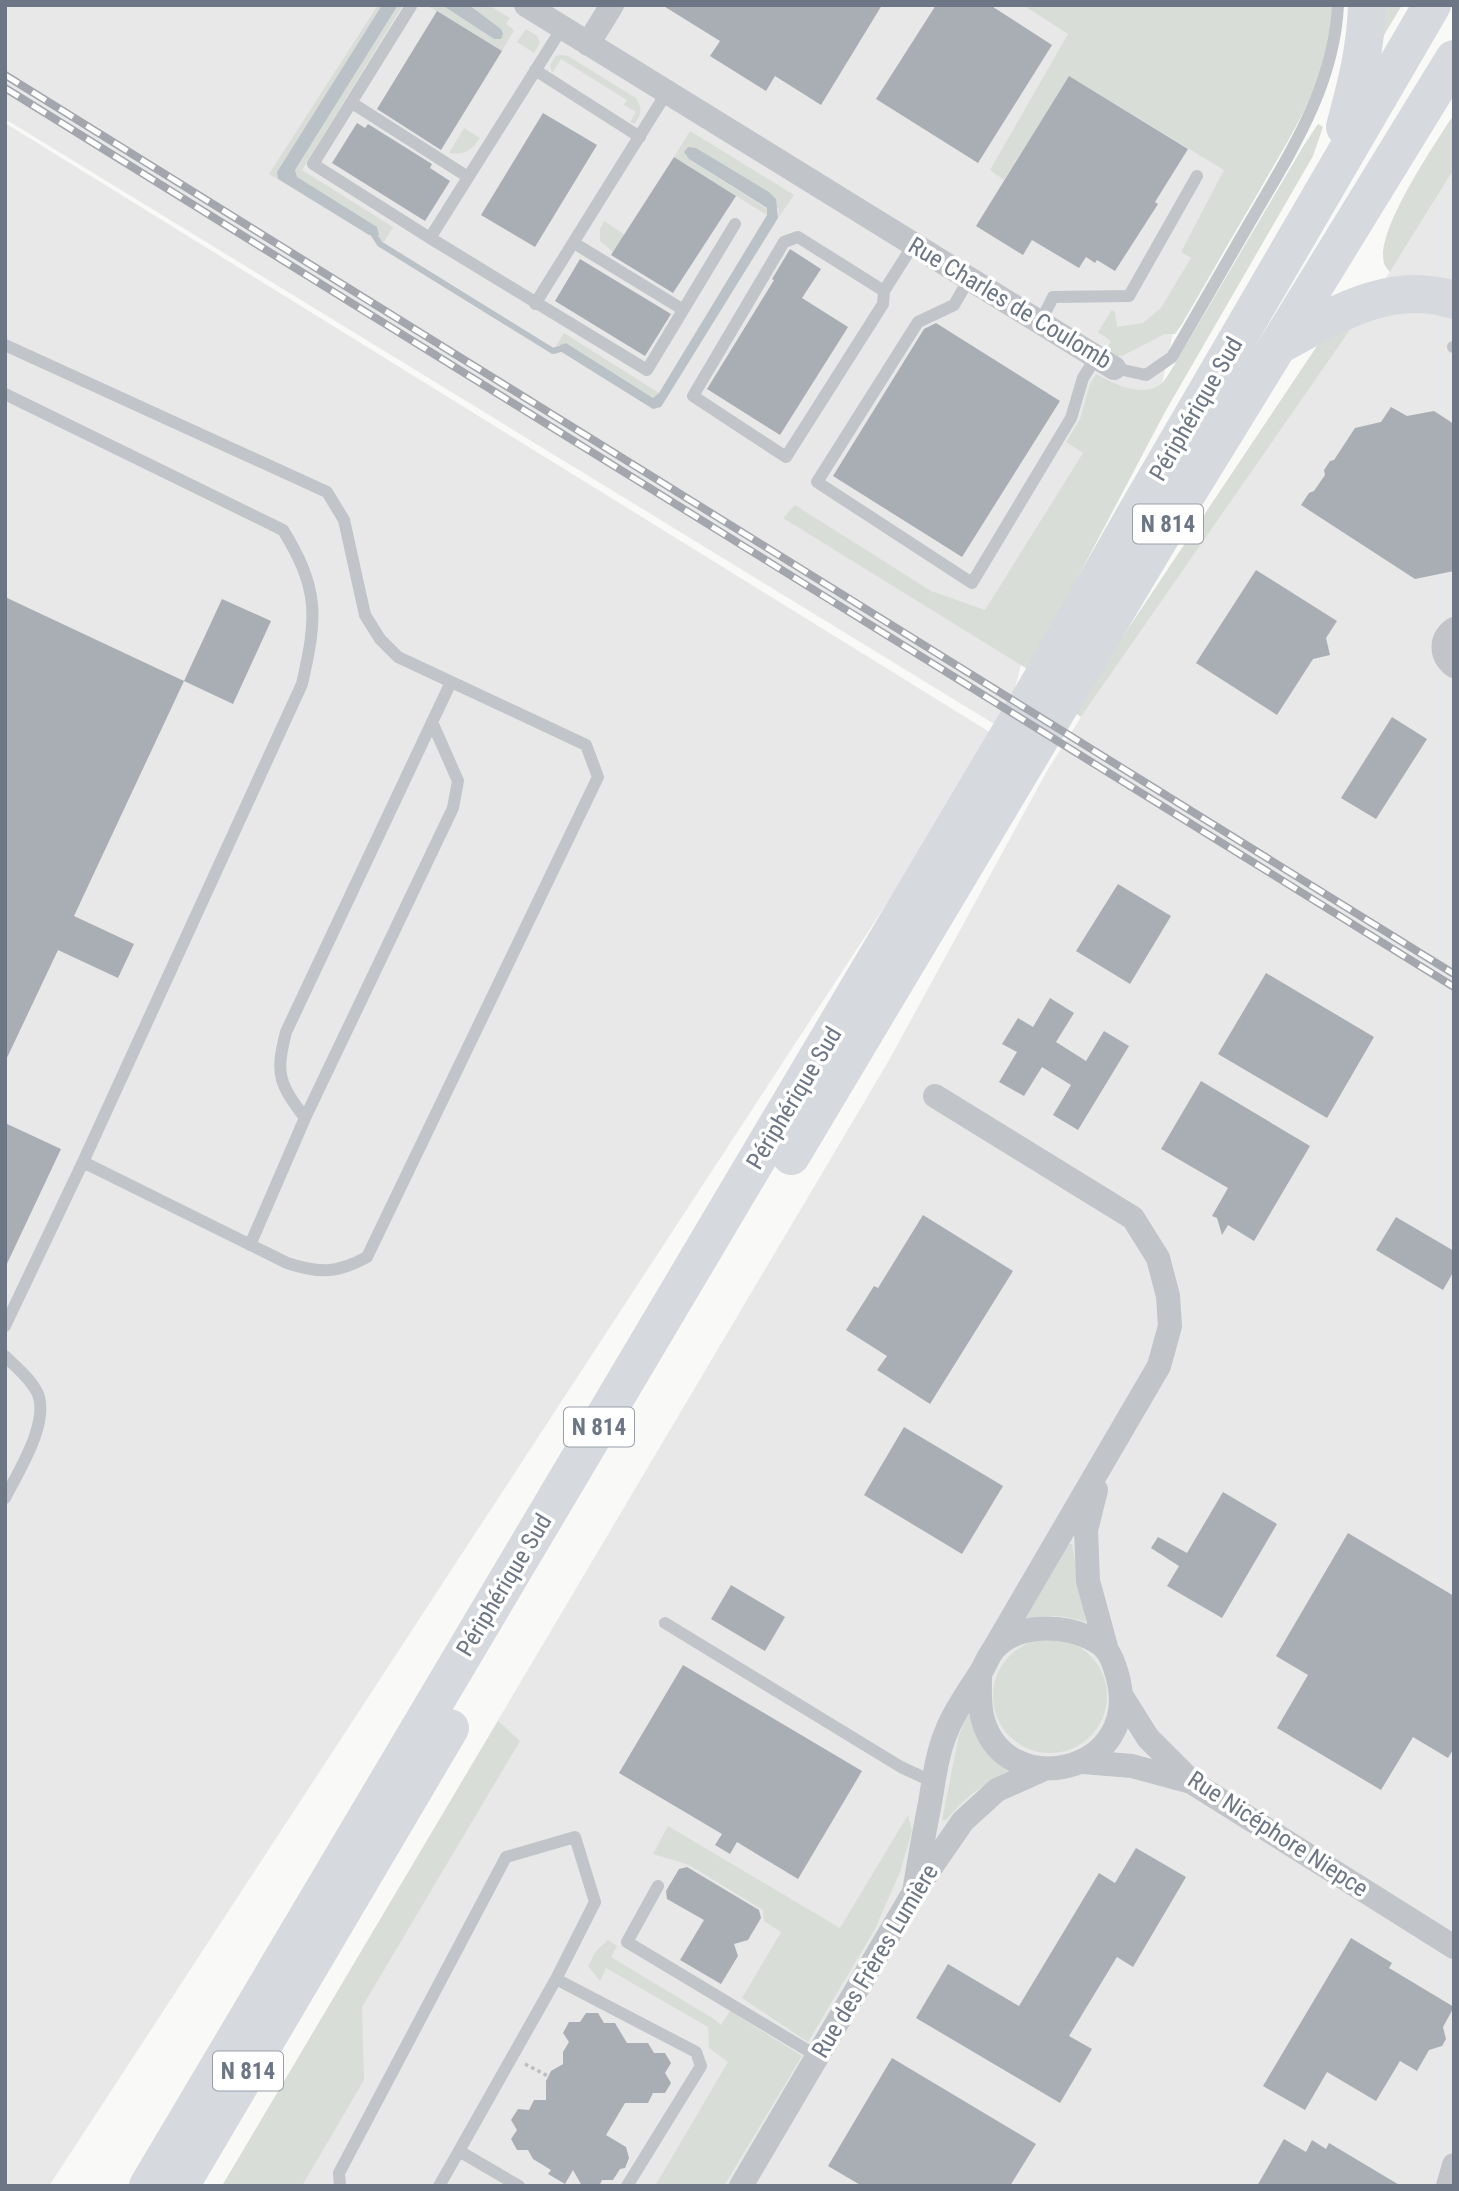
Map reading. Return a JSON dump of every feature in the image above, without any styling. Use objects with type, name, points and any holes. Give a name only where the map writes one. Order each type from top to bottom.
[{"type":"highway","name":"N 814","points":[[1331,176],[1361,69],[1367,5]]},
{"type":"highway","name":"Périphérique Sud","points":[[148,2186],[1039,684],[1432,5]]},
{"type":"highway","name":"Périphérique Sud","points":[[180,2186],[996,811],[1454,59]]},
{"type":"highway","points":[[1277,346],[1356,304],[1414,294],[1442,296],[1454,300]]},
{"type":"street","name":"Rue Charles de Coulomb","points":[[526,5],[1105,363]]},
{"type":"street","points":[[588,44],[612,5]]},
{"type":"street","points":[[1454,629],[1445,638],[1443,647],[1444,655],[1454,666]]},
{"type":"street","points":[[914,1892],[933,1782],[946,1732],[961,1700],[980,1674],[1159,1366],[1171,1326],[1168,1296],[1158,1258],[1133,1218],[935,1096]]},
{"type":"street","points":[[1083,1762],[1107,1741],[1117,1724],[1123,1698],[1088,1581],[1086,1530],[1102,1465]]},
{"type":"street","points":[[995,1647],[1012,1637],[1052,1628],[1076,1632],[1106,1647]]},
{"type":"street","points":[[980,1674],[982,1719],[991,1738],[1006,1753],[1024,1764],[1044,1769],[1060,1769],[1083,1762],[1132,1766],[1193,1783]]},
{"type":"street","name":"Rue Nicéphore Niepce","points":[[1123,1698],[1148,1738],[1193,1783],[1454,1947]]},
{"type":"street","name":"Rue des Frères Lumière","points":[[741,2186],[914,1892],[963,1821],[997,1790],[1044,1769]]},
{"type":"street","points":[[1448,2186],[1454,2165]]},
{"type":"lane","name":"Rue Charles de Coulomb","points":[[1105,363],[1146,375],[1172,357],[1301,136],[1325,81],[1337,25],[1338,5]]},
{"type":"lane","points":[[411,6],[313,164],[535,304],[647,370],[734,224]]},
{"type":"lane","points":[[430,238],[562,27]]},
{"type":"lane","points":[[535,70],[640,137]]},
{"type":"lane","points":[[535,304],[667,92]]},
{"type":"lane","points":[[352,103],[468,177]]},
{"type":"lane","points":[[1040,323],[1053,297],[1129,296],[1197,176]]},
{"type":"lane","points":[[884,290],[798,237],[784,242],[693,396],[786,457],[883,304],[884,290],[914,245]]},
{"type":"lane","points":[[574,243],[682,309]]},
{"type":"lane","points":[[969,279],[954,305],[918,322],[817,482],[972,583],[1071,418],[1083,379],[1105,363]]},
{"type":"lane","points":[[5,345],[327,492],[344,520],[365,615],[380,639],[398,657],[586,745],[598,777],[368,1256],[350,1266],[330,1271],[311,1271],[287,1264],[83,1162]]},
{"type":"lane","points":[[5,394],[283,530],[300,558],[313,599],[313,637],[302,684],[5,1326]]},
{"type":"lane","points":[[305,1118],[283,1089],[279,1057],[286,1032],[451,682]]},
{"type":"lane","points":[[250,1245],[305,1118],[453,808],[458,781],[432,722]]},
{"type":"lane","points":[[5,1356],[29,1380],[38,1394],[40,1408],[40,1424],[5,1498]]},
{"type":"lane","points":[[665,1623],[901,1767],[933,1782]]},
{"type":"lane","points":[[340,2186],[339,2173],[506,1857],[575,1837],[595,1902],[556,1979],[439,2186]]},
{"type":"lane","points":[[658,1886],[627,1942],[817,2056]]},
{"type":"lane","points":[[556,1979],[696,2052],[701,2066],[627,2186]]},
{"type":"lane","points":[[459,2151],[519,2186]]},
{"type":"path","points":[[512,2057],[548,2076]]},
{"type":"shaded area","points":[[5,5],[1314,5],[1177,314],[1161,389],[1021,665],[1004,730],[5,119]]},
{"type":"shaded area","points":[[378,5],[382,5],[277,172],[278,179],[269,174]]},
{"type":"shaded area","points":[[382,5],[398,5],[295,170],[297,177],[377,227],[379,235],[369,235],[278,179],[277,172]]},
{"type":"shaded area","points":[[398,5],[403,5],[302,170],[393,227],[384,242],[369,235],[378,235],[297,177],[295,170]]},
{"type":"shaded area","points":[[426,5],[442,5],[494,39],[501,29],[469,5],[489,5],[510,18],[506,24],[514,30],[502,51]]},
{"type":"shaded area","points":[[442,5],[469,5],[501,29],[501,39],[494,39]]},
{"type":"shaded area","points":[[1023,5],[1333,5],[1326,56],[1308,104],[1182,324],[1175,334],[1165,334],[1122,356],[1115,356],[1106,350],[1111,341],[1098,332],[1112,310],[1115,312],[1117,327],[1143,323],[1161,308],[1191,258],[1181,252],[1224,170],[1069,76],[1004,180],[990,170],[1068,34]]},
{"type":"shaded area","points":[[1375,5],[1402,5],[1374,52]]},
{"type":"shaded area","points":[[526,29],[537,36],[540,43],[534,53],[517,42]]},
{"type":"shaded area","points":[[556,56],[568,56],[636,98],[640,111],[635,124],[630,122],[636,112],[624,105],[627,100],[561,59],[552,73],[550,65]]},
{"type":"shaded area","points":[[1454,114],[1454,169],[1390,272],[1384,263],[1384,248],[1397,209]]},
{"type":"shaded area","points":[[5,123],[996,736],[49,2186],[5,2186]]},
{"type":"shaded area","points":[[1318,124],[1323,127],[1313,156],[1165,412],[1029,670],[783,518],[795,505],[931,591],[985,610],[1083,453],[1066,442],[1080,419],[1090,384],[1096,374],[1118,385],[1134,389],[1151,389],[1163,382]]},
{"type":"shaded area","points":[[464,128],[480,138],[467,151],[449,153]]},
{"type":"shaded area","points":[[690,131],[794,195],[778,218],[779,209],[689,159],[767,209],[767,215],[674,157]]},
{"type":"shaded area","points":[[688,147],[696,148],[769,192],[776,199],[778,218],[661,407],[653,409],[560,351],[560,345],[566,343],[653,398],[659,393],[767,215],[767,208],[689,159],[684,152]]},
{"type":"shaded area","points":[[1454,169],[1454,2186],[222,2186],[888,1062],[1047,771],[1081,717],[1390,272]]},
{"type":"shaded area","points":[[604,221],[625,235],[613,252],[600,241],[600,229]]},
{"type":"shaded area","points":[[1359,317],[1081,717],[1073,711],[1319,343]]},
{"type":"shaded area","points":[[564,333],[659,393],[653,398],[566,343],[560,345],[560,351],[555,348]]},
{"type":"shaded area","points":[[1069,1544],[1072,1544],[1086,1622],[1056,1616],[1025,1619]]},
{"type":"shaded area","points":[[1050,1639],[1072,1644],[1090,1656],[1102,1674],[1107,1696],[1102,1718],[1090,1736],[1072,1748],[1050,1753],[1028,1748],[1010,1736],[998,1718],[993,1696],[998,1674],[1010,1656],[1028,1644]]},
{"type":"shaded area","points":[[970,1708],[1014,1770],[977,1790],[946,1820],[942,1820],[959,1735]]},
{"type":"shaded area","points":[[498,1721],[520,1741],[362,2007],[364,2080],[302,2186],[222,2186]]},
{"type":"shaded area","points":[[908,1815],[912,1831],[900,1872],[875,1929],[808,2042],[742,1998],[781,1932],[764,1921],[763,1910],[689,1865],[653,1854],[668,1826],[840,1928]]},
{"type":"shaded area","points":[[608,1940],[617,1946],[611,1957],[721,2025],[730,2011],[802,2056],[724,2186],[655,2186],[728,2062],[709,2048],[708,2027],[606,1968],[600,1981],[588,1966],[596,1951]]},
{"type":"building","points":[[662,5],[882,5],[821,105],[775,76],[766,91],[710,56],[720,41]]},
{"type":"building","points":[[936,5],[990,5],[1052,45],[978,163],[876,99]]},
{"type":"building","points":[[437,11],[502,51],[441,150],[377,109]]},
{"type":"building","points":[[1069,76],[1188,149],[1155,202],[1158,204],[1115,271],[1086,257],[1079,268],[1032,240],[1023,255],[976,226]]},
{"type":"building","points":[[543,113],[597,145],[535,247],[481,215]]},
{"type":"building","points":[[357,123],[365,128],[368,124],[432,164],[430,168],[450,181],[425,221],[332,163]]},
{"type":"building","points":[[674,157],[736,196],[673,293],[611,255]]},
{"type":"building","points":[[790,249],[821,269],[802,298],[848,327],[780,435],[707,389]]},
{"type":"building","points":[[580,259],[671,314],[645,356],[555,301]]},
{"type":"building","points":[[936,323],[1060,401],[962,557],[833,476],[924,329]]},
{"type":"building","points":[[1391,407],[1407,416],[1434,411],[1454,424],[1454,571],[1415,579],[1301,505],[1309,493],[1314,491],[1325,475],[1324,470],[1330,461],[1334,460],[1355,428],[1381,422]]},
{"type":"building","points":[[1256,570],[1337,621],[1326,638],[1330,655],[1313,659],[1277,715],[1196,663]]},
{"type":"building","points":[[5,597],[184,681],[74,916],[134,944],[118,978],[58,950],[5,1062]]},
{"type":"building","points":[[222,599],[271,621],[233,704],[184,681]]},
{"type":"building","points":[[1392,717],[1427,739],[1376,819],[1341,798]]},
{"type":"building","points":[[1118,884],[1171,916],[1130,984],[1076,951]]},
{"type":"building","points":[[1266,973],[1374,1037],[1327,1118],[1218,1054]]},
{"type":"building","points":[[1050,998],[1074,1013],[1056,1042],[1086,1061],[1104,1031],[1129,1046],[1078,1130],[1053,1115],[1071,1085],[1042,1067],[1024,1096],[999,1082],[1017,1052],[1002,1044],[1018,1018],[1033,1027]]},
{"type":"building","points":[[1201,1081],[1310,1146],[1254,1241],[1228,1225],[1222,1235],[1217,1218],[1212,1216],[1228,1188],[1161,1149]]},
{"type":"building","points":[[5,1123],[61,1149],[5,1268]]},
{"type":"building","points":[[923,1215],[1013,1271],[930,1404],[877,1370],[887,1356],[846,1330],[874,1286],[878,1288]]},
{"type":"building","points":[[1396,1217],[1454,1251],[1454,1271],[1443,1290],[1376,1250]]},
{"type":"building","points":[[904,1427],[1003,1486],[962,1554],[864,1495]]},
{"type":"building","points":[[1223,1492],[1277,1524],[1222,1618],[1167,1586],[1179,1566],[1151,1548],[1158,1537],[1187,1553]]},
{"type":"building","points":[[1348,1533],[1454,1596],[1454,1748],[1448,1758],[1413,1737],[1381,1790],[1277,1728],[1308,1675],[1276,1656]]},
{"type":"building","points":[[731,1585],[785,1617],[765,1651],[711,1619]]},
{"type":"building","points":[[683,1665],[862,1771],[798,1879],[737,1842],[730,1854],[715,1845],[722,1834],[619,1773]]},
{"type":"building","points":[[1136,1848],[1186,1877],[1133,1967],[1117,1957],[1069,2036],[1092,2049],[1060,2103],[916,2018],[948,1964],[1019,2006],[1099,1873],[1115,1883]]},
{"type":"building","points":[[687,1867],[759,1910],[761,1918],[748,1940],[734,1944],[738,1956],[721,1984],[680,1960],[704,1920],[667,1899],[666,1891],[679,1869]]},
{"type":"building","points":[[1351,1938],[1392,1963],[1389,1968],[1454,2007],[1443,2027],[1446,2039],[1442,2046],[1429,2050],[1417,2071],[1400,2061],[1376,2101],[1327,2072],[1305,2110],[1263,2086]]},
{"type":"building","points":[[586,2013],[598,2013],[604,2023],[615,2023],[627,2043],[648,2043],[654,2053],[665,2053],[671,2063],[665,2073],[671,2083],[665,2093],[653,2093],[648,2103],[625,2103],[606,2135],[626,2147],[629,2158],[625,2168],[620,2169],[613,2180],[602,2180],[599,2186],[582,2186],[573,2170],[565,2184],[548,2174],[551,2170],[533,2159],[528,2150],[517,2150],[511,2139],[517,2130],[511,2120],[518,2109],[529,2110],[534,2100],[546,2100],[546,2081],[551,2071],[563,2064],[563,2052],[569,2042],[563,2033],[569,2022],[580,2022]]},
{"type":"building","points":[[892,2058],[1036,2144],[1010,2186],[862,2186],[828,2166]]},
{"type":"building","points":[[1284,2139],[1306,2152],[1312,2140],[1326,2149],[1329,2143],[1401,2186],[1257,2186]]},
{"type":"waterway","points":[[374,235],[380,244],[553,351],[560,349]]},
{"type":"railway","points":[[5,75],[1454,974]]},
{"type":"railway","points":[[5,88],[1454,987]]}]
